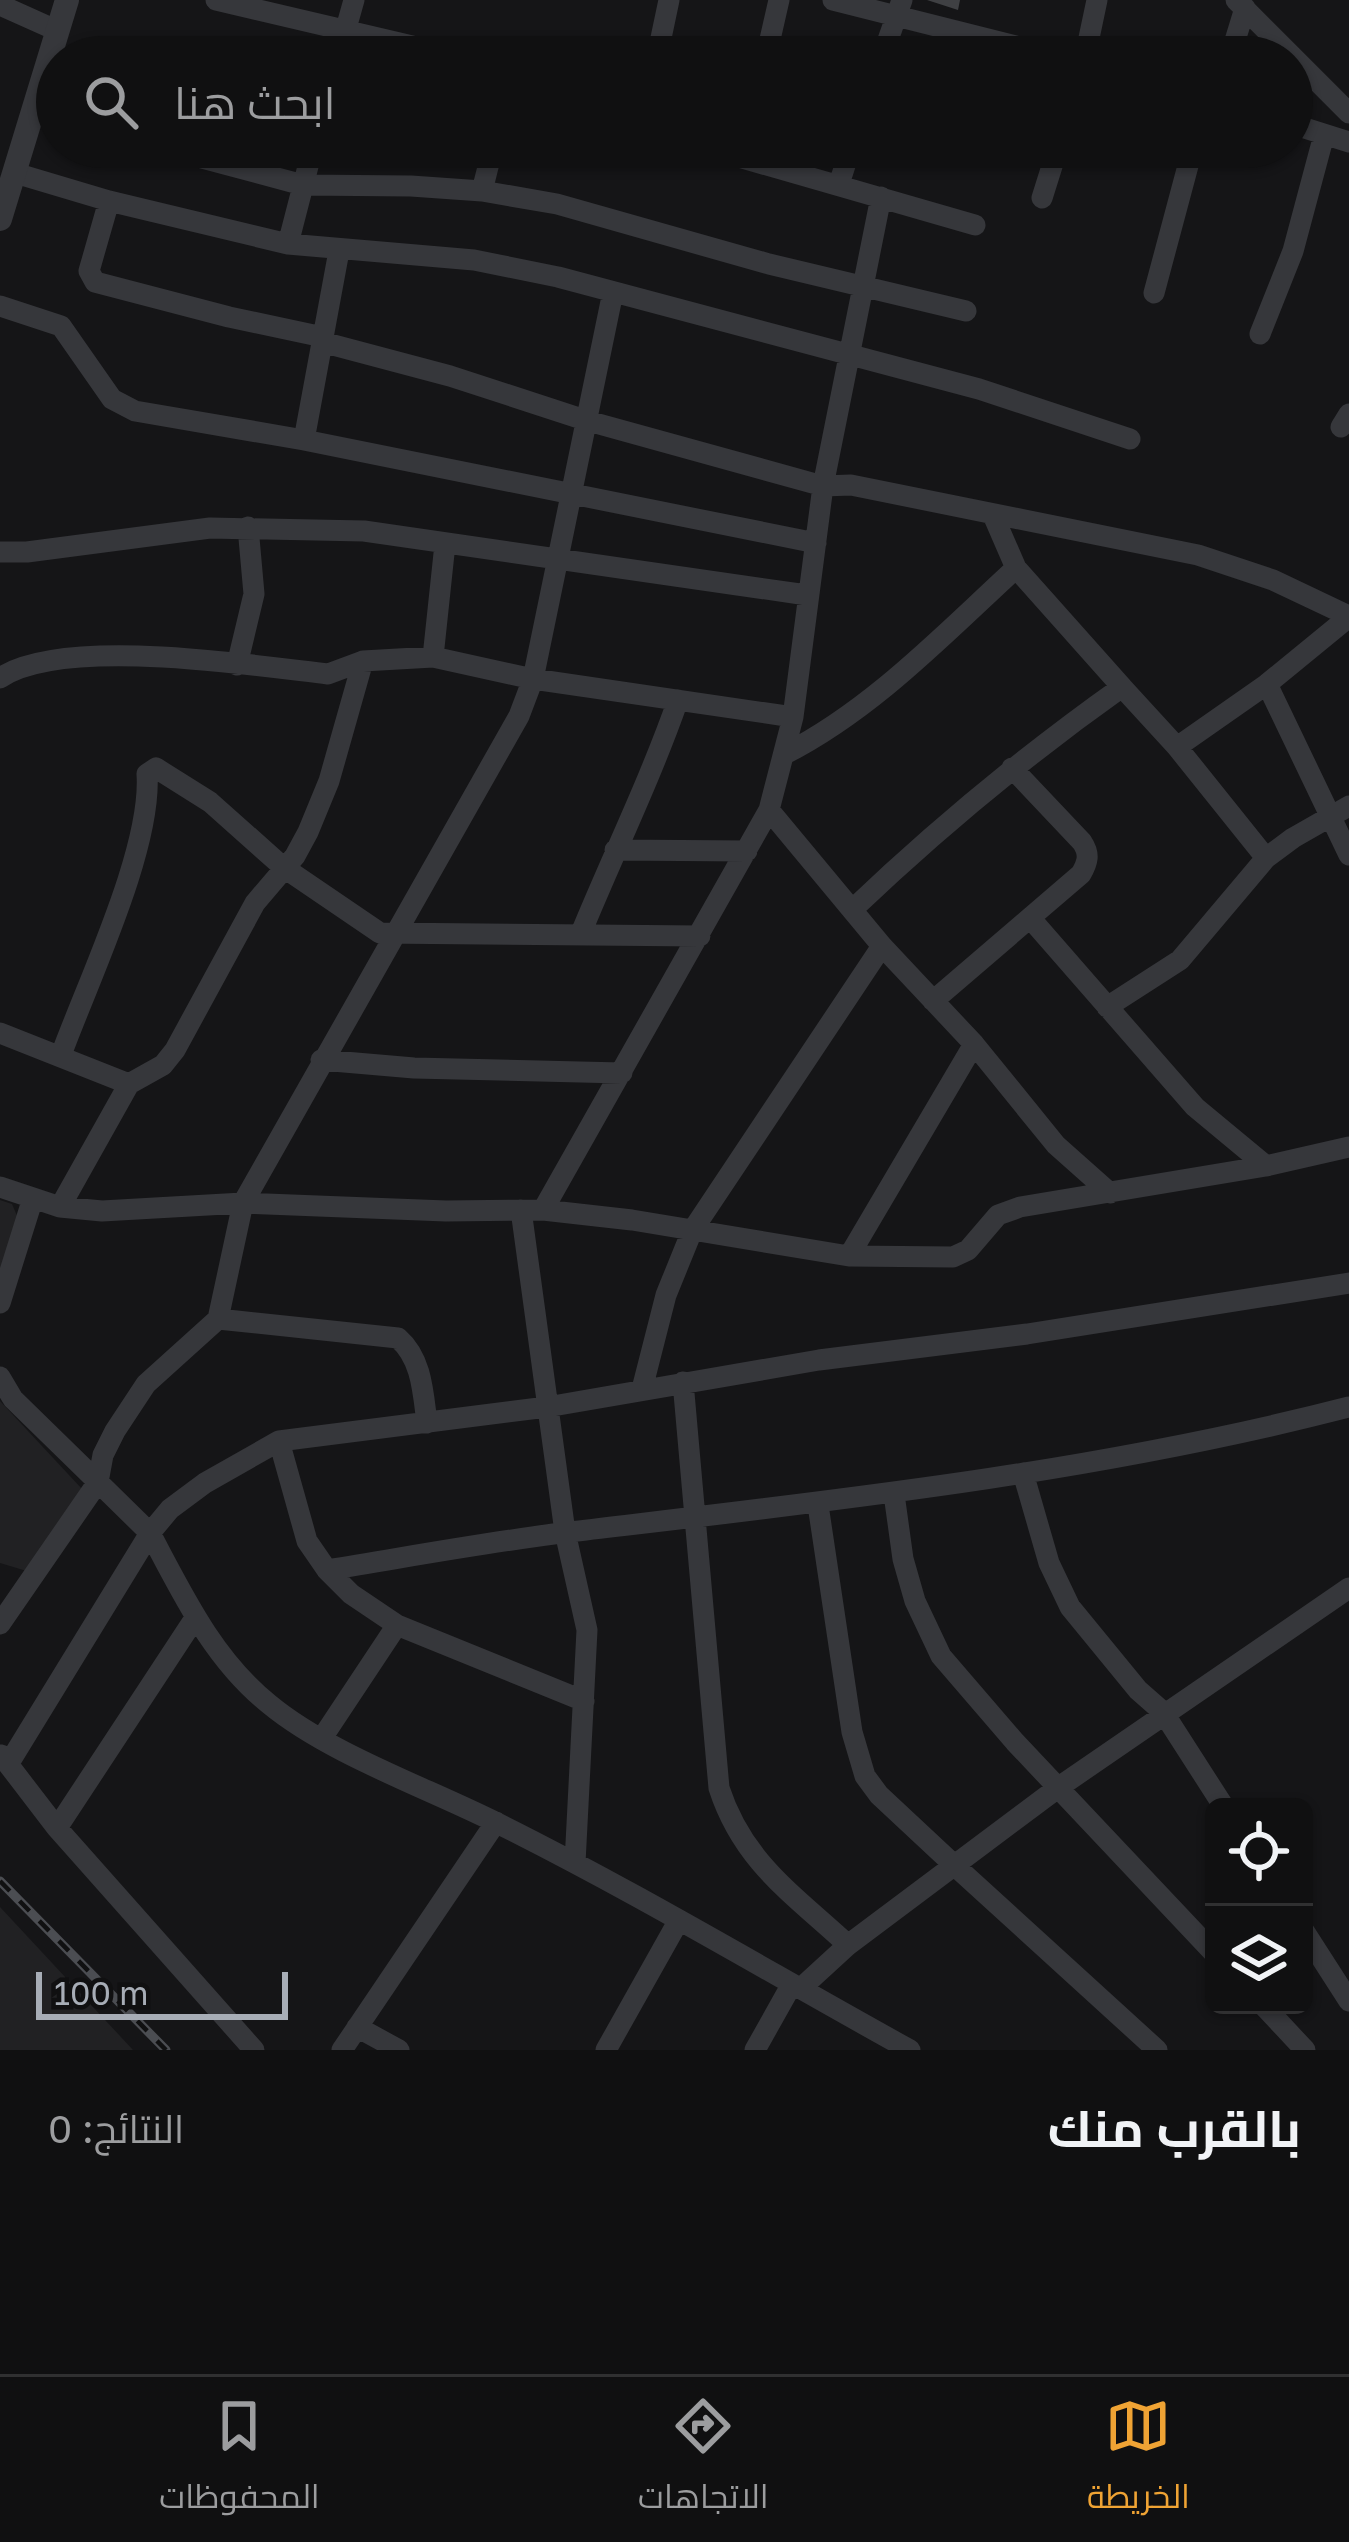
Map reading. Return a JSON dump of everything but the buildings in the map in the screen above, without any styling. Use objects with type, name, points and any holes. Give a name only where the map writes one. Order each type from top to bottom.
[{"type":"street","points":[[57,36],[68,0]]},
{"type":"street","points":[[216,0],[296,9],[377,36]]},
{"type":"street","points":[[344,36],[354,0]]},
{"type":"street","points":[[661,36],[669,0]]},
{"type":"street","points":[[771,36],[779,0]]},
{"type":"street","points":[[832,0],[899,8],[990,36]]},
{"type":"street","points":[[1089,36],[1096,0]]},
{"type":"street","points":[[1234,36],[1241,4]]},
{"type":"street","points":[[1241,4],[1273,36]]},
{"type":"street","points":[[0,5],[58,31]]},
{"type":"street","points":[[1313,77],[1349,113]]},
{"type":"street","points":[[2,205],[36,131]]},
{"type":"street","points":[[1313,131],[1349,142]]},
{"type":"street","points":[[1260,334],[1293,251],[1324,135]]},
{"type":"street","points":[[239,168],[303,185],[482,191],[556,205],[769,264],[966,311]]},
{"type":"street","points":[[289,244],[307,168]]},
{"type":"street","points":[[482,191],[488,168]]},
{"type":"street","points":[[792,168],[976,225]]},
{"type":"street","points":[[838,184],[844,168]]},
{"type":"street","points":[[1042,198],[1051,168]]},
{"type":"street","points":[[1154,293],[1187,168]]},
{"type":"street","points":[[15,173],[289,244],[474,260],[613,292],[979,389],[1130,439]]},
{"type":"street","points":[[575,1863],[587,1630],[565,1532],[547,1407],[532,1210],[622,1073],[769,810],[793,717],[823,486],[881,197]]},
{"type":"street","points":[[109,201],[89,272],[95,282],[323,339],[587,422],[823,486],[851,485],[1236,565],[1349,617],[1267,684],[1178,747]]},
{"type":"street","points":[[304,440],[339,251]]},
{"type":"street","points":[[0,1624],[98,1482],[103,1455],[146,1384],[218,1319],[243,1203],[520,716],[559,561],[613,292]]},
{"type":"street","points":[[0,307],[61,326],[103,388],[122,407],[816,543]]},
{"type":"street","points":[[993,515],[1016,568],[1178,747],[1266,858]]},
{"type":"street","points":[[0,552],[248,527],[364,531],[807,595]]},
{"type":"street","points":[[237,665],[254,594],[248,527]]},
{"type":"street","points":[[433,657],[445,544]]},
{"type":"street","points":[[785,754],[835,728],[867,703],[1016,568]]},
{"type":"street","points":[[0,678],[17,667],[84,654],[328,674],[363,661],[433,657],[533,679],[793,717]]},
{"type":"street","points":[[60,1207],[130,1084],[163,1065],[175,1050],[254,903],[308,832],[329,781],[363,661]]},
{"type":"street","points":[[1267,684],[1340,810],[1349,854]]},
{"type":"street","points":[[853,909],[938,828],[1122,687]]},
{"type":"street","points":[[581,933],[643,796],[678,700]]},
{"type":"street","points":[[61,1055],[138,844],[149,807],[149,771],[156,767],[210,802],[283,867],[380,933],[700,936]]},
{"type":"street","points":[[933,1001],[1081,874],[1087,850],[1012,768]]},
{"type":"street","points":[[769,810],[1056,1145],[1110,1193]]},
{"type":"street","points":[[1107,1007],[1180,960],[1266,858],[1340,810]]},
{"type":"street","points":[[615,850],[747,851]]},
{"type":"street","points":[[1031,919],[1195,1107],[1267,1166]]},
{"type":"street","points":[[642,1389],[666,1295],[692,1231],[882,946]]},
{"type":"street","points":[[0,1033],[130,1084]]},
{"type":"street","points":[[849,1256],[974,1044]]},
{"type":"street","points":[[321,1060],[414,1068],[622,1073]]},
{"type":"street","points":[[0,1187],[60,1207],[130,1211],[243,1203],[532,1210],[849,1256],[953,1257],[968,1250],[989,1222],[1008,1210],[1349,1148]]},
{"type":"street","points":[[0,1303],[33,1198]]},
{"type":"street","points":[[254,2050],[58,1828],[4,1759],[150,1533],[170,1509],[205,1483],[279,1441],[547,1407],[819,1360],[1027,1334],[1349,1283]]},
{"type":"street","points":[[218,1319],[398,1338],[412,1350],[427,1423]]},
{"type":"street","points":[[0,1377],[14,1399],[150,1533],[195,1618],[226,1662],[270,1706],[322,1738],[575,1863],[910,2050]]},
{"type":"street","points":[[683,1382],[719,1788],[730,1823],[750,1855],[848,1945]]},
{"type":"street","points":[[327,1570],[565,1532],[894,1494],[1149,1451],[1349,1407]]},
{"type":"street","points":[[279,1441],[308,1541],[351,1594],[397,1625],[584,1701]]},
{"type":"street","points":[[1023,1473],[1049,1563],[1070,1607],[1138,1690],[1163,1712],[1218,1798]]},
{"type":"street","points":[[894,1494],[903,1559],[927,1633],[973,1695],[1205,1943]]},
{"type":"street","points":[[818,1505],[857,1756],[880,1795],[1157,2050]]},
{"type":"street","points":[[755,2050],[796,1986],[848,1945],[1059,1786],[1349,1588]]},
{"type":"street","points":[[58,1828],[195,1618]]},
{"type":"street","points":[[322,1738],[397,1625]]},
{"type":"street","points":[[342,2050],[496,1822]]},
{"type":"street","points":[[606,2050],[679,1920]]},
{"type":"street","points":[[1313,1945],[1349,2001]]},
{"type":"street","points":[[1271,2014],[1305,2050]]},
{"type":"street","points":[[357,2027],[399,2050]]},
{"type":"shaded area","points":[[0,1200],[12,1204],[18,1218],[0,1275]]},
{"type":"shaded area","points":[[0,1401],[82,1489],[30,1572],[0,1563]]},
{"type":"shaded area","points":[[0,1907],[133,2050],[0,2050]]},
{"type":"railway","points":[[0,1881],[166,2050]]}]
